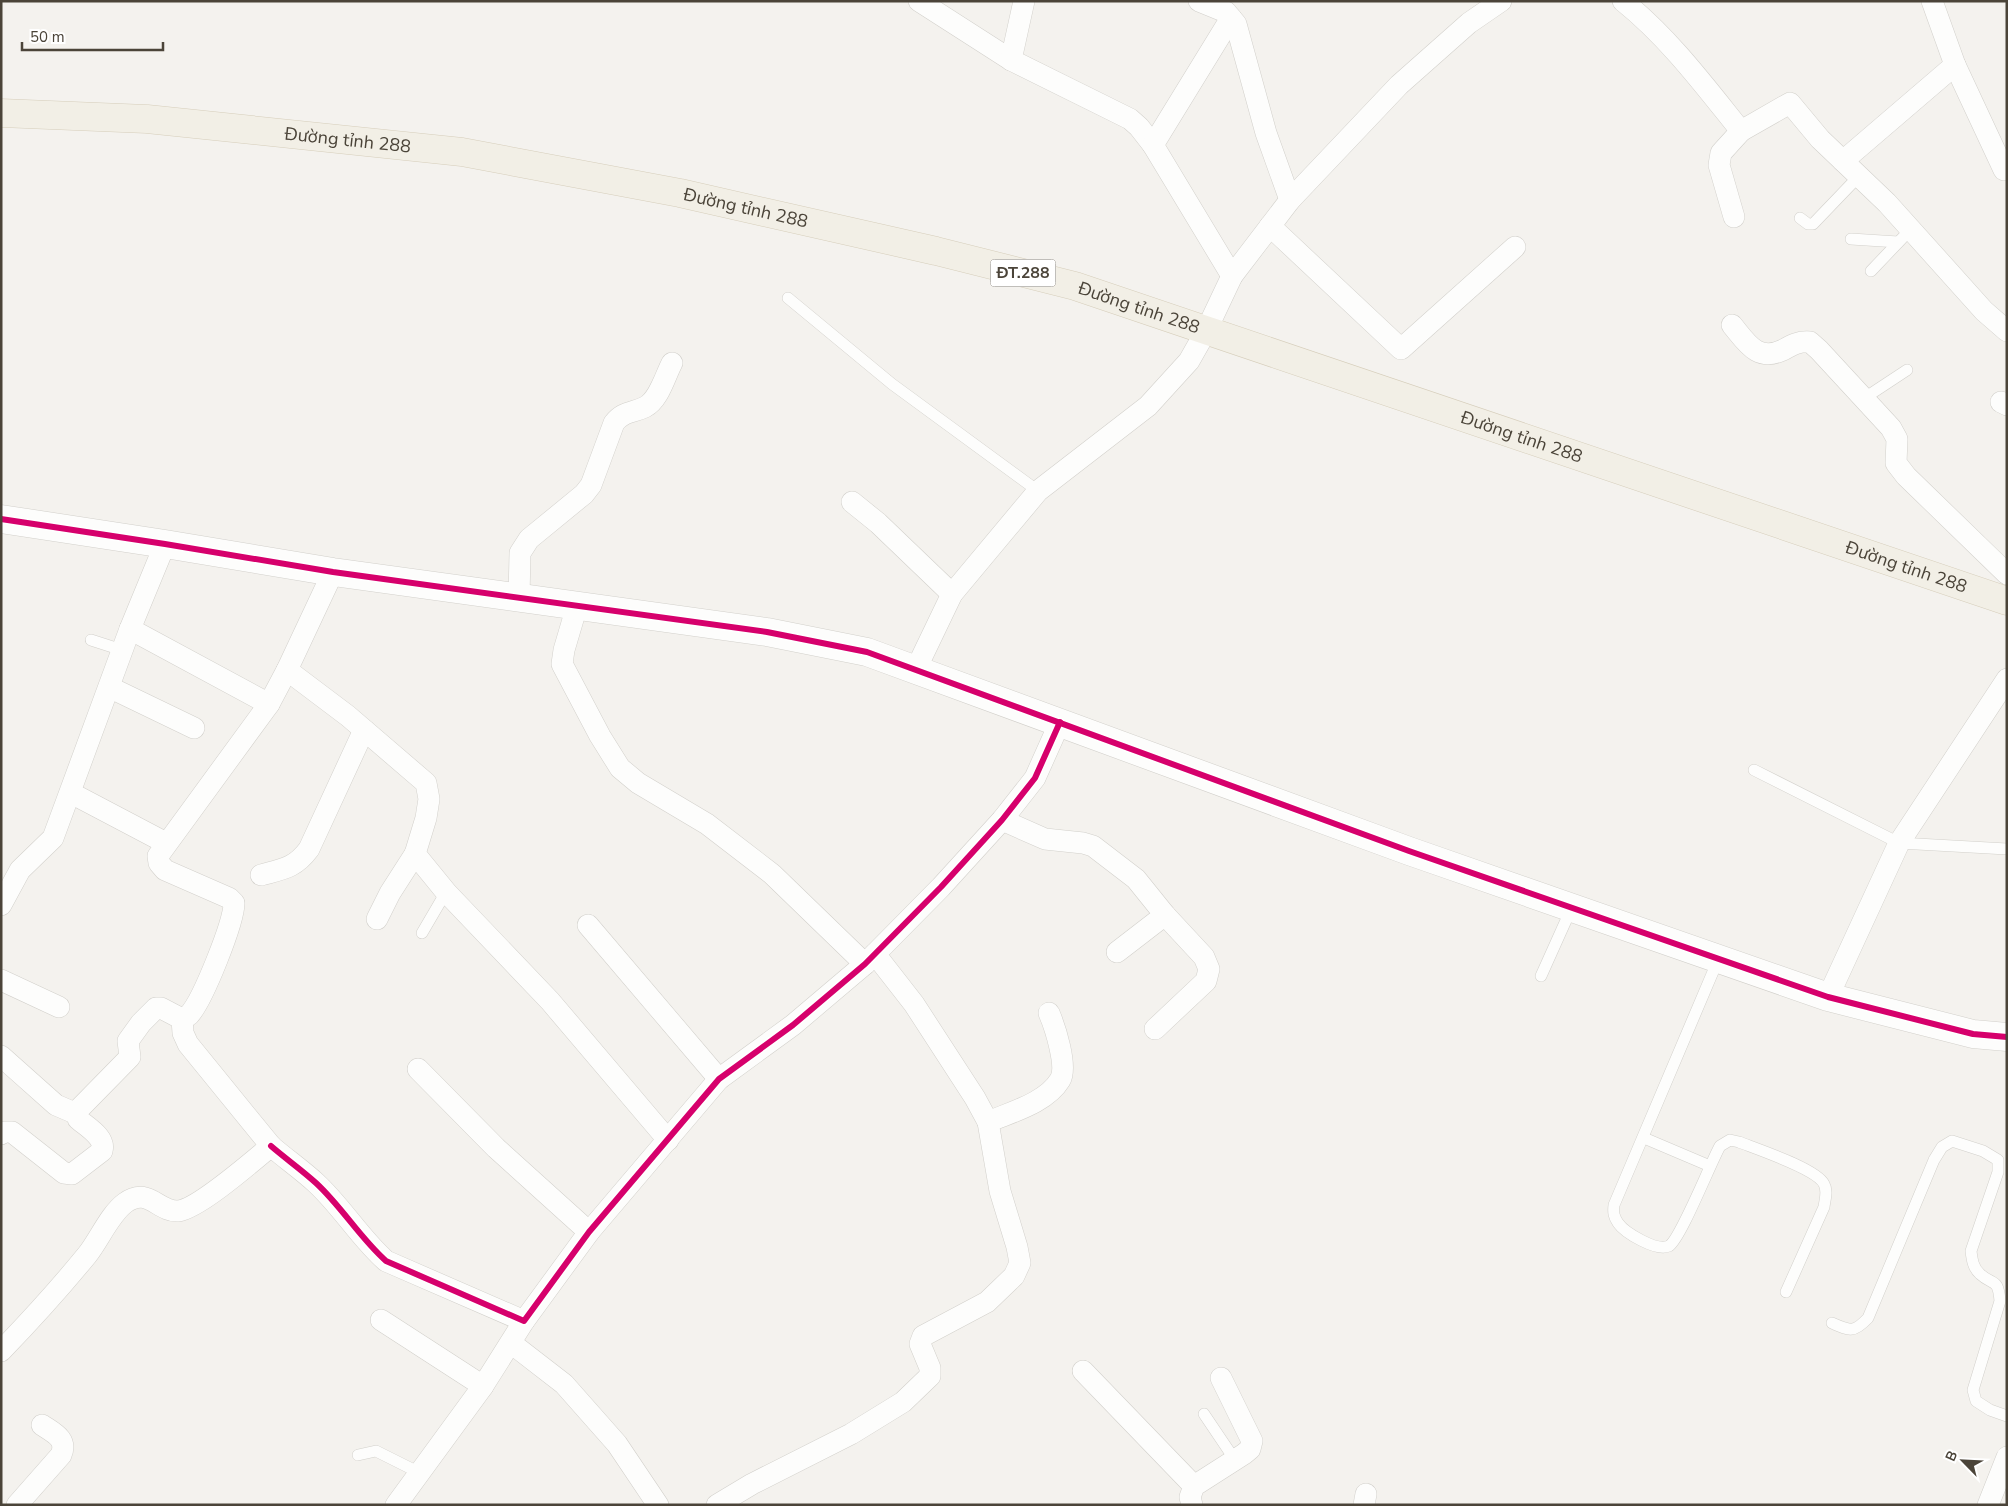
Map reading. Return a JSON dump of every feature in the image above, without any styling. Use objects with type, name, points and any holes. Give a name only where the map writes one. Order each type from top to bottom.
[{"type":"main road","name":"Đường tỉnh 288","points":[[1,113],[147,119],[462,152],[680,193],[945,254],[1075,286],[2007,601]]},
{"type":"street","points":[[919,1],[1011,60],[1130,119],[1139,127],[1152,145],[1232,276]]},
{"type":"street","points":[[1011,60],[1024,1]]},
{"type":"street","points":[[1199,1],[1226,12],[1236,24],[1266,133],[1290,200]]},
{"type":"street","points":[[916,669],[952,594],[1038,491],[1148,406],[1189,361],[1206,331],[1232,276],[1290,200],[1399,85],[1469,22],[1501,1]]},
{"type":"street","points":[[1623,1],[1647,20],[1669,43],[1741,131]]},
{"type":"street","points":[[1932,1],[1956,64],[2004,170]]},
{"type":"street","points":[[1152,145],[1232,18]]},
{"type":"street","points":[[1843,161],[1956,64]]},
{"type":"street","points":[[1734,216],[1720,165],[1721,153],[1741,131],[1790,103],[1820,139],[1888,203],[1905,235],[2007,332]]},
{"type":"street","points":[[1270,226],[1401,349],[1515,247]]},
{"type":"street","points":[[1732,325],[1751,347],[1758,352],[1773,354],[1801,341],[1810,342],[1890,428],[1897,439],[1896,464],[1906,476],[2007,574]]},
{"type":"street","points":[[519,598],[520,553],[530,538],[584,494],[591,485],[614,423],[620,415],[646,407],[656,396],[672,363]]},
{"type":"street","points":[[852,502],[878,523],[952,594]]},
{"type":"street","points":[[1,519],[333,572],[767,632],[867,652],[1409,851],[1718,960],[1828,997],[1973,1034],[2007,1037]]},
{"type":"street","points":[[1,904],[20,870],[53,838],[130,629],[166,544]]},
{"type":"street","points":[[182,1019],[189,1015],[205,988],[232,918],[234,903],[229,898],[165,870],[159,863],[158,856],[269,704],[333,572]]},
{"type":"street","points":[[577,606],[564,650],[562,664],[600,736],[620,768],[638,783],[707,824],[772,874],[870,959],[914,1004],[975,1098],[988,1122],[1000,1192],[1020,1263],[1014,1276],[987,1302],[923,1336],[920,1344],[930,1368],[930,1376],[903,1402],[851,1434],[752,1484],[717,1505]]},
{"type":"street","points":[[130,629],[269,704]]},
{"type":"street","points":[[287,670],[364,730],[426,784],[429,799],[426,818],[415,854],[390,893],[377,919]]},
{"type":"street","points":[[1828,997],[1899,843],[2007,678]]},
{"type":"street","points":[[109,687],[194,728]]},
{"type":"street","points":[[396,1505],[483,1386],[524,1321],[589,1232],[719,1079],[793,1025],[870,959],[941,887],[1002,820],[1035,778],[1060,722]]},
{"type":"street","points":[[261,875],[283,869],[300,861],[309,849],[364,730]]},
{"type":"street","points":[[71,793],[166,843]]},
{"type":"street","points":[[1002,820],[1045,839],[1083,843],[1093,846],[1136,879],[1165,915],[1204,957],[1209,969],[1206,981],[1155,1029]]},
{"type":"street","points":[[415,854],[446,892],[550,1001],[668,1140]]},
{"type":"street","points":[[1117,952],[1165,915]]},
{"type":"street","points":[[588,925],[719,1079]]},
{"type":"street","points":[[1,980],[59,1007]]},
{"type":"street","points":[[1,1134],[12,1132],[64,1173],[72,1174],[102,1151],[104,1146],[102,1140],[78,1119],[79,1109],[130,1057],[128,1042],[153,1010],[161,1008],[182,1019]]},
{"type":"street","points":[[988,1122],[1047,1094],[1061,1079],[1063,1063],[1054,1024],[1049,1013]]},
{"type":"street","points":[[182,1019],[183,1033],[188,1044],[271,1146],[316,1183],[357,1229],[369,1246],[386,1261],[524,1321]]},
{"type":"street","points":[[1,1056],[56,1105],[77,1114]]},
{"type":"street","points":[[418,1069],[496,1148],[589,1232]]},
{"type":"street","points":[[1,1351],[88,1254],[124,1203],[137,1196],[147,1198],[166,1208],[177,1211],[194,1206],[271,1146]]},
{"type":"street","points":[[381,1320],[483,1386]]},
{"type":"street","points":[[511,1343],[564,1384],[617,1444],[658,1505]]},
{"type":"street","points":[[1083,1371],[1193,1495],[1250,1449],[1252,1441],[1221,1378]]},
{"type":"street","points":[[17,1505],[61,1455],[64,1449],[64,1443],[59,1436],[42,1425]]},
{"type":"street","points":[[1988,1505],[2007,1457]]},
{"type":"lane","points":[[1800,218],[1808,224],[1813,224],[1859,176]]},
{"type":"lane","points":[[1851,239],[1905,235]]},
{"type":"lane","points":[[1870,271],[1905,235]]},
{"type":"lane","points":[[788,298],[892,384],[1038,491]]},
{"type":"lane","points":[[1864,399],[1907,370]]},
{"type":"lane","points":[[92,640],[122,650]]},
{"type":"lane","points":[[1754,770],[1899,843],[2007,849]]},
{"type":"lane","points":[[422,933],[446,892]]},
{"type":"lane","points":[[1541,976],[1572,907]]},
{"type":"lane","points":[[1718,960],[1614,1205],[1613,1214],[1622,1228],[1655,1247],[1668,1246],[1679,1233],[1710,1166],[1723,1143],[1730,1140],[1813,1172],[1825,1185],[1824,1207],[1786,1292]]},
{"type":"lane","points":[[1644,1138],[1710,1166]]},
{"type":"lane","points":[[1832,1324],[1849,1330],[1858,1328],[1868,1318],[1934,1160],[1942,1147],[1952,1142],[1983,1151],[1998,1160],[1998,1172],[1971,1251],[1974,1264],[1980,1274],[1991,1280],[1999,1288],[2000,1301],[1973,1390],[1976,1401],[1990,1410],[2007,1416]]},
{"type":"lane","points":[[1204,1414],[1235,1460]]},
{"type":"lane","points":[[358,1455],[376,1451],[420,1473]]},
{"type":"cycle path","points":[[1,519],[333,572],[767,632],[867,652],[1409,851],[1828,997],[1973,1034],[2007,1037]]},
{"type":"cycle path","points":[[271,1146],[311,1178],[386,1261],[524,1321],[589,1232],[719,1079],[793,1025],[865,964],[941,887],[1002,820],[1035,778],[1060,722]]}]
